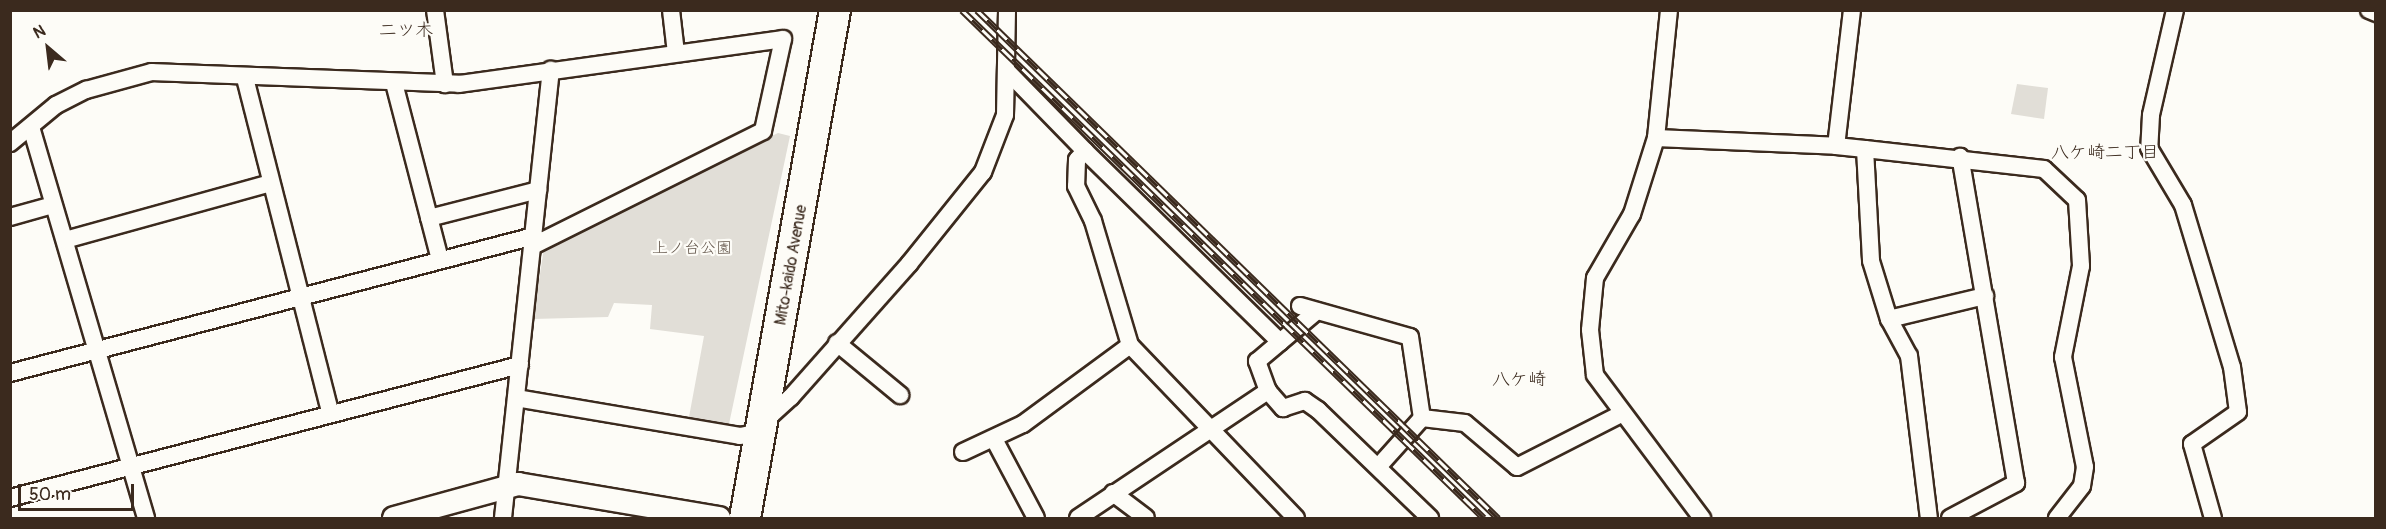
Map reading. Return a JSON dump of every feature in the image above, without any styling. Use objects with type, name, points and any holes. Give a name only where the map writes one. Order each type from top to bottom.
[{"type":"highway","name":"Mito-kaido Avenue","points":[[745,519],[835,10]]},
{"type":"street","points":[[435,10],[445,84]]},
{"type":"street","points":[[671,10],[676,53]]},
{"type":"street","points":[[516,398],[740,436],[763,423],[837,343],[983,172],[1005,115],[1007,10]]},
{"type":"street","points":[[1669,10],[1656,138],[1632,214],[1595,279],[1590,330],[1595,375],[1621,414],[1702,519]]},
{"type":"street","points":[[1836,146],[1852,10]]},
{"type":"street","points":[[2175,10],[2151,115],[2150,148],[2183,205],[2232,367],[2238,411],[2192,444],[2213,519]]},
{"type":"street","points":[[2369,10],[2376,13]]},
{"type":"street","points":[[10,143],[56,105],[105,82],[152,72],[245,78],[344,76],[394,83],[445,84],[783,39],[763,131],[534,240],[440,259],[96,348],[10,373]]},
{"type":"street","points":[[503,519],[551,70]]},
{"type":"street","points":[[1007,71],[1085,151],[1280,342]]},
{"type":"street","points":[[245,78],[330,412]]},
{"type":"street","points":[[394,83],[440,259]]},
{"type":"street","points":[[31,127],[146,519]]},
{"type":"street","points":[[1656,138],[1836,146],[1960,157],[2044,169],[2077,200],[2081,266],[2063,357],[2085,467],[2082,486],[2057,519]]},
{"type":"street","points":[[1865,149],[1871,261],[1889,319],[1908,356],[1929,519]]},
{"type":"street","points":[[1085,151],[1077,160],[1076,186],[1093,221],[1130,345],[1208,432],[1296,519]]},
{"type":"street","points":[[1950,519],[2016,483],[1960,157]]},
{"type":"street","points":[[65,240],[270,183]]},
{"type":"street","points":[[429,218],[538,190]]},
{"type":"street","points":[[10,217],[53,205]]},
{"type":"street","points":[[1889,319],[1985,296]]},
{"type":"street","points":[[1300,306],[1410,337],[1422,418]]},
{"type":"street","points":[[1317,311],[1257,361],[1268,391],[1283,408],[1305,401],[1311,405],[1430,519]]},
{"type":"street","points":[[837,343],[900,395]]},
{"type":"street","points":[[963,452],[995,441],[1076,389],[1130,345]]},
{"type":"street","points":[[10,498],[131,463],[520,365]]},
{"type":"street","points":[[1078,519],[1113,493],[1268,391]]},
{"type":"street","points":[[1422,418],[1465,423],[1517,467],[1621,414]]},
{"type":"street","points":[[1378,467],[1422,418]]},
{"type":"street","points":[[995,441],[1036,519]]},
{"type":"street","points":[[394,519],[518,484],[719,519]]},
{"type":"street","points":[[1113,493],[1146,519]]},
{"type":"green space","points":[[2017,84],[2048,88],[2044,119],[2011,114]]},
{"type":"green space","name":"上ノ台公園","points":[[778,133],[790,136],[729,424],[689,417],[704,336],[650,329],[652,305],[614,303],[608,317],[533,319],[544,248]]},
{"type":"railway","points":[[962,10],[1484,518]]},
{"type":"railway","points":[[977,10],[1498,518]]},
{"type":"district","name":"二ツ木","points":[[406,31]]},
{"type":"district","name":"八ケ崎二丁目","points":[[2105,153]]},
{"type":"district","name":"八ケ崎","points":[[1519,380]]}]
